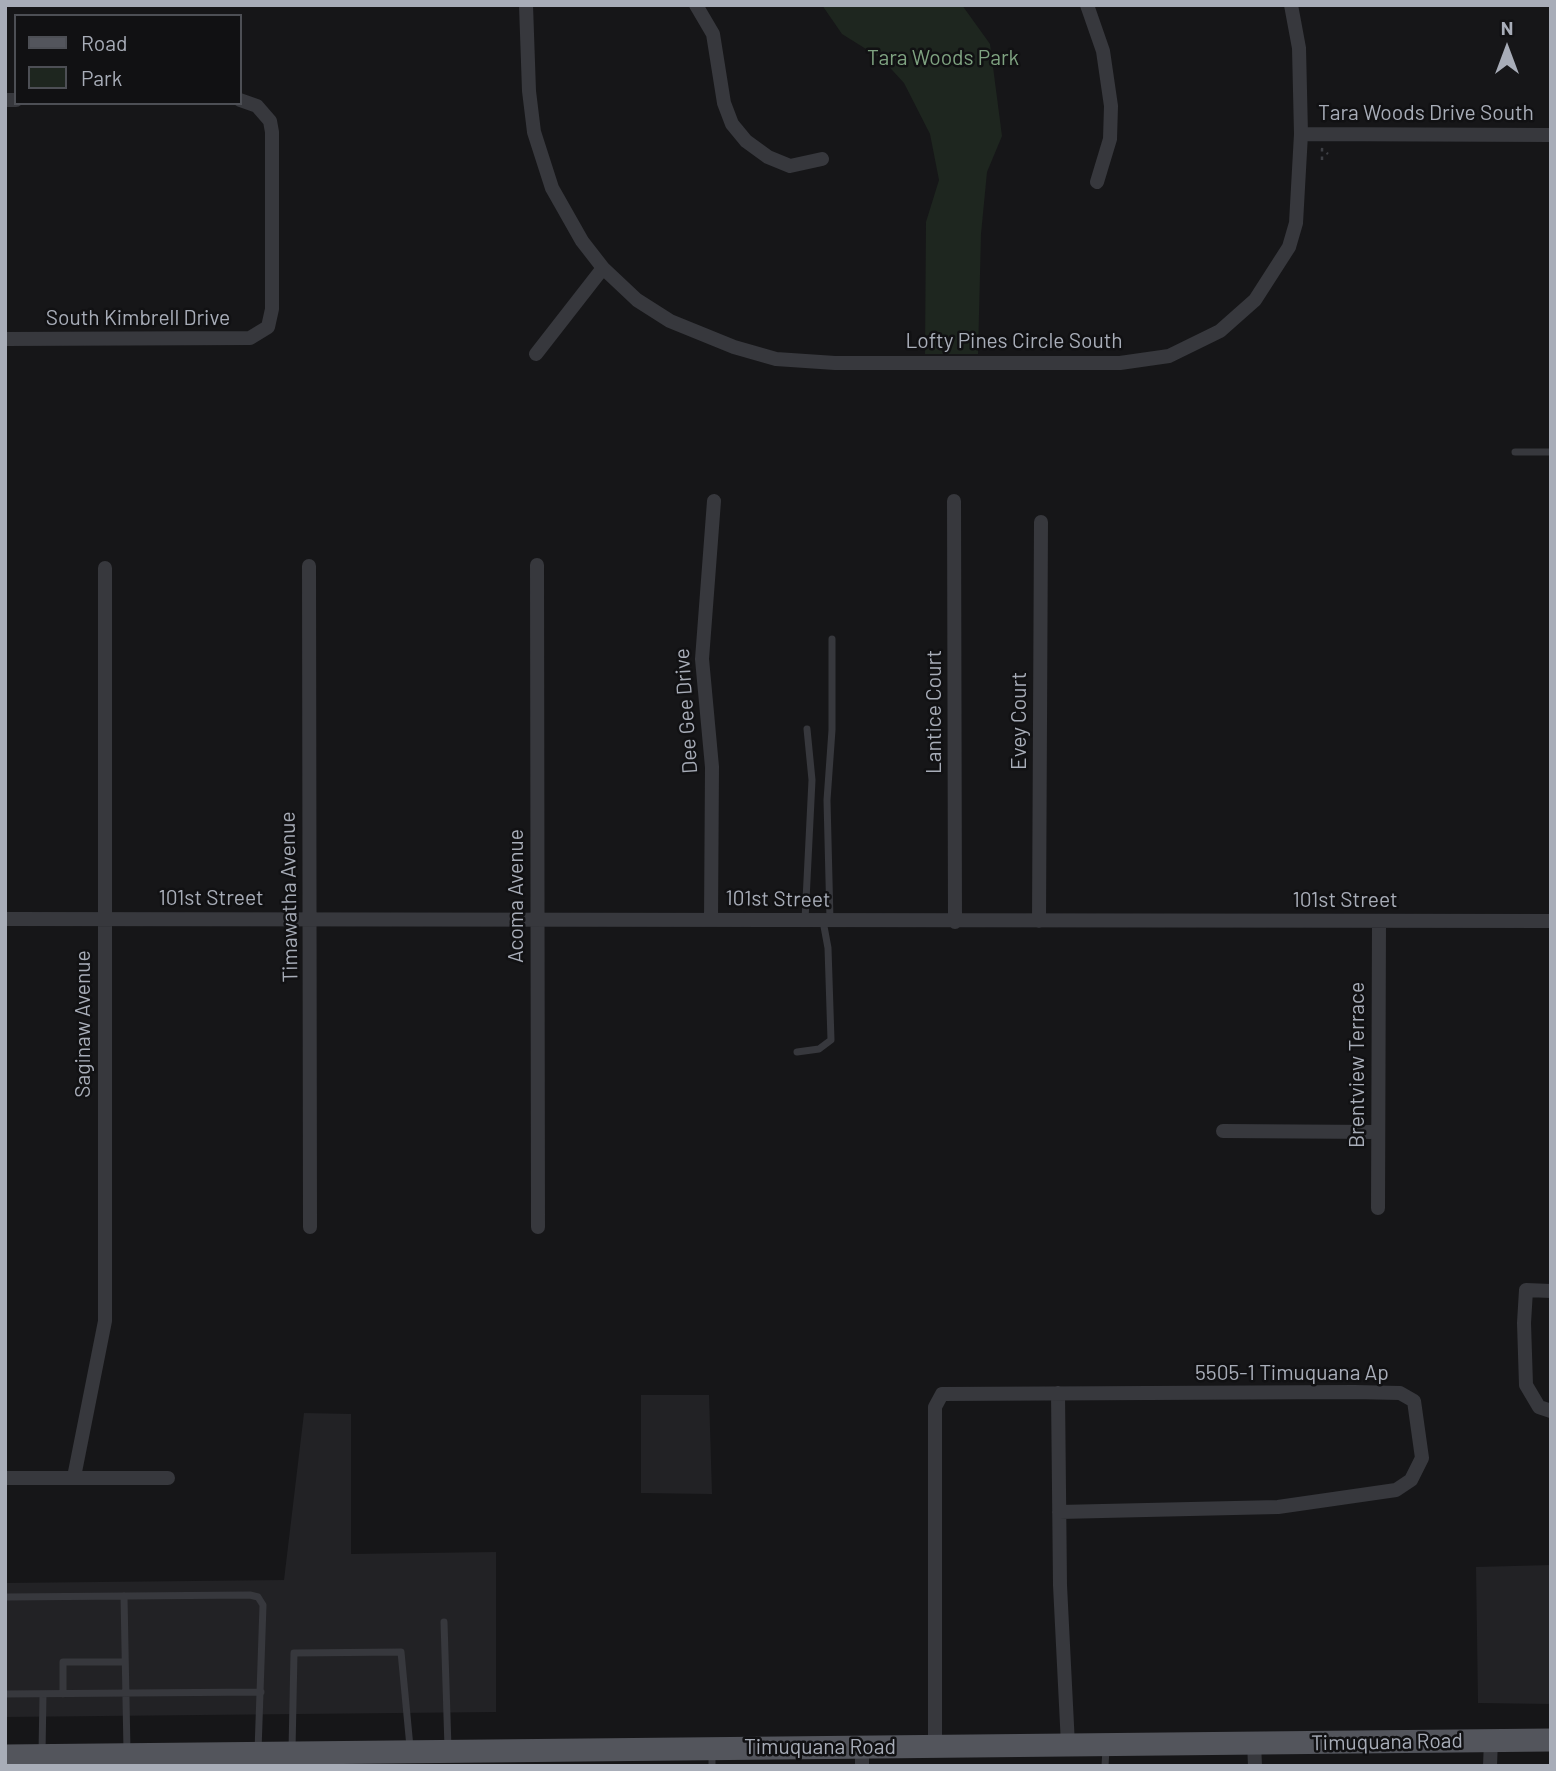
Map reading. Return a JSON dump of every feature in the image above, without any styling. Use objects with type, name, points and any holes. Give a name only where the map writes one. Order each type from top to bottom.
[{"type":"main road","name":"Timuquana Road","points":[[7,1759],[127,1755],[201,1760],[257,1754],[384,1759],[411,1752],[712,1757],[862,1756],[935,1746],[1068,1745],[1106,1755],[1255,1754],[1491,1740],[1551,1740]]},
{"type":"street","name":"Lofty Pines Circle South","points":[[526,5],[529,91],[541,158],[567,216],[603,268],[636,300],[670,321],[734,347],[776,359],[835,362],[1145,361],[1185,350],[1220,331],[1244,312],[1269,281],[1293,237],[1301,134],[1299,48],[1291,5]]},
{"type":"street","points":[[695,5],[713,34],[724,103],[732,124],[746,141],[768,157],[790,166],[822,159]]},
{"type":"street","points":[[1087,5],[1103,51],[1111,106],[1110,139],[1097,182]]},
{"type":"street","name":"South Kimbrell Drive","points":[[5,340],[250,338],[268,327],[272,309],[272,132],[270,121],[257,106],[242,101]]},
{"type":"street","name":"Tara Woods Drive South","points":[[1301,134],[1551,135]]},
{"type":"street","points":[[536,354],[603,268]]},
{"type":"street","name":"Dee Gee Drive","points":[[711,920],[712,767],[702,659],[714,501]]},
{"type":"street","name":"Lantice Court","points":[[954,501],[955,922]]},
{"type":"street","name":"Evey Court","points":[[1039,921],[1041,522]]},
{"type":"street","name":"Acoma Avenue","points":[[537,565],[538,1227]]},
{"type":"street","name":"Timawatha Avenue","points":[[309,566],[310,1227]]},
{"type":"street","name":"Saginaw Avenue","points":[[74,1477],[105,1321],[105,568]]},
{"type":"street","name":"101st Street","points":[[5,919],[1551,921]]},
{"type":"street","name":"Brentview Terrace","points":[[1378,1208],[1379,921]]},
{"type":"street","points":[[1223,1131],[1377,1132]]},
{"type":"street","points":[[1551,1291],[1527,1290],[1524,1322],[1526,1385],[1539,1406],[1551,1411]]},
{"type":"street","points":[[935,1746],[937,1400],[942,1394],[1058,1393],[1059,1512],[1068,1745]]},
{"type":"street","name":"5505-1 Timuquana Ap","points":[[1058,1393],[1400,1394],[1414,1401],[1422,1447],[1417,1473],[1396,1490],[1278,1507],[1059,1512]]},
{"type":"street","points":[[5,1478],[168,1478]]},
{"type":"street","points":[[1490,1766],[1491,1740]]},
{"type":"lane","points":[[1515,452],[1551,452]]},
{"type":"lane","points":[[797,1052],[819,1049],[831,1040],[826,921],[832,639]]},
{"type":"lane","points":[[805,921],[813,780],[807,729]]},
{"type":"lane","points":[[124,1596],[127,1755]]},
{"type":"lane","points":[[5,1597],[258,1597],[263,1605],[257,1754]]},
{"type":"lane","points":[[444,1622],[448,1752]]},
{"type":"lane","points":[[292,1754],[294,1653],[401,1652],[411,1752]]},
{"type":"lane","points":[[63,1694],[63,1662],[125,1662]]},
{"type":"lane","points":[[5,1694],[261,1692]]},
{"type":"lane","points":[[41,1756],[43,1694]]},
{"type":"path","points":[[1322,160],[1322,149],[1328,154]]},
{"type":"shaded area","points":[[641,1395],[709,1395],[712,1494],[641,1493]]},
{"type":"shaded area","points":[[304,1413],[351,1414],[351,1554],[496,1552],[496,1712],[5,1717],[5,1583],[284,1580]]},
{"type":"shaded area","points":[[1551,1565],[1551,1704],[1478,1703],[1476,1567]]},
{"type":"green space","name":"Tara Woods Park","points":[[822,5],[962,5],[990,44],[1002,136],[987,172],[981,234],[978,354],[925,354],[926,222],[939,180],[930,134],[904,83],[882,59],[842,34]]}]
